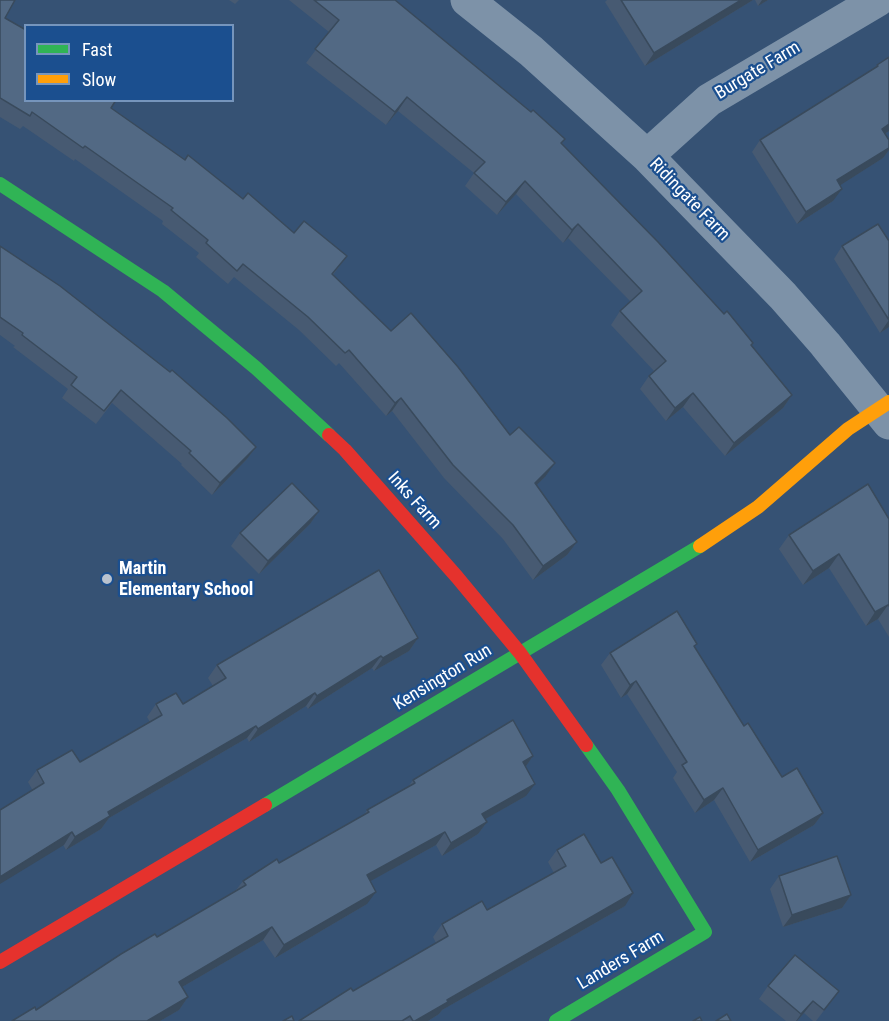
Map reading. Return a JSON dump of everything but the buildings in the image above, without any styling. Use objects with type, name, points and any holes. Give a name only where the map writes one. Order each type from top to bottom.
[{"type":"street","name":"Ridingate Farm","points":[[467,0],[531,51],[647,156],[783,296],[885,411]]},
{"type":"street","name":"Burgate Farm","points":[[647,156],[709,100],[878,0]]},
{"type":"street","name":"Inks Farm","points":[[0,184],[163,291],[256,368],[345,450],[450,568],[520,653],[618,790],[705,932]]},
{"type":"street","name":"Kensington Run","points":[[0,962],[712,539],[758,507],[848,429],[885,411]]},
{"type":"street","name":"Landers Farm","points":[[556,1021],[705,932]]},
{"type":"traffic: fast","points":[[0,184],[163,291],[256,368],[329,435]]},
{"type":"traffic: fast","points":[[265,805],[700,546]]},
{"type":"traffic: fast","points":[[556,1021],[705,932],[618,790],[586,745]]},
{"type":"traffic: slow","points":[[700,546],[758,507],[848,429],[889,402]]},
{"type":"traffic: jam","points":[[329,435],[345,450],[457,577],[520,653],[586,745]]},
{"type":"traffic: jam","points":[[0,962],[265,805]]},
{"type":"place","name":"Martin Elementary School","points":[[107,579]]}]
